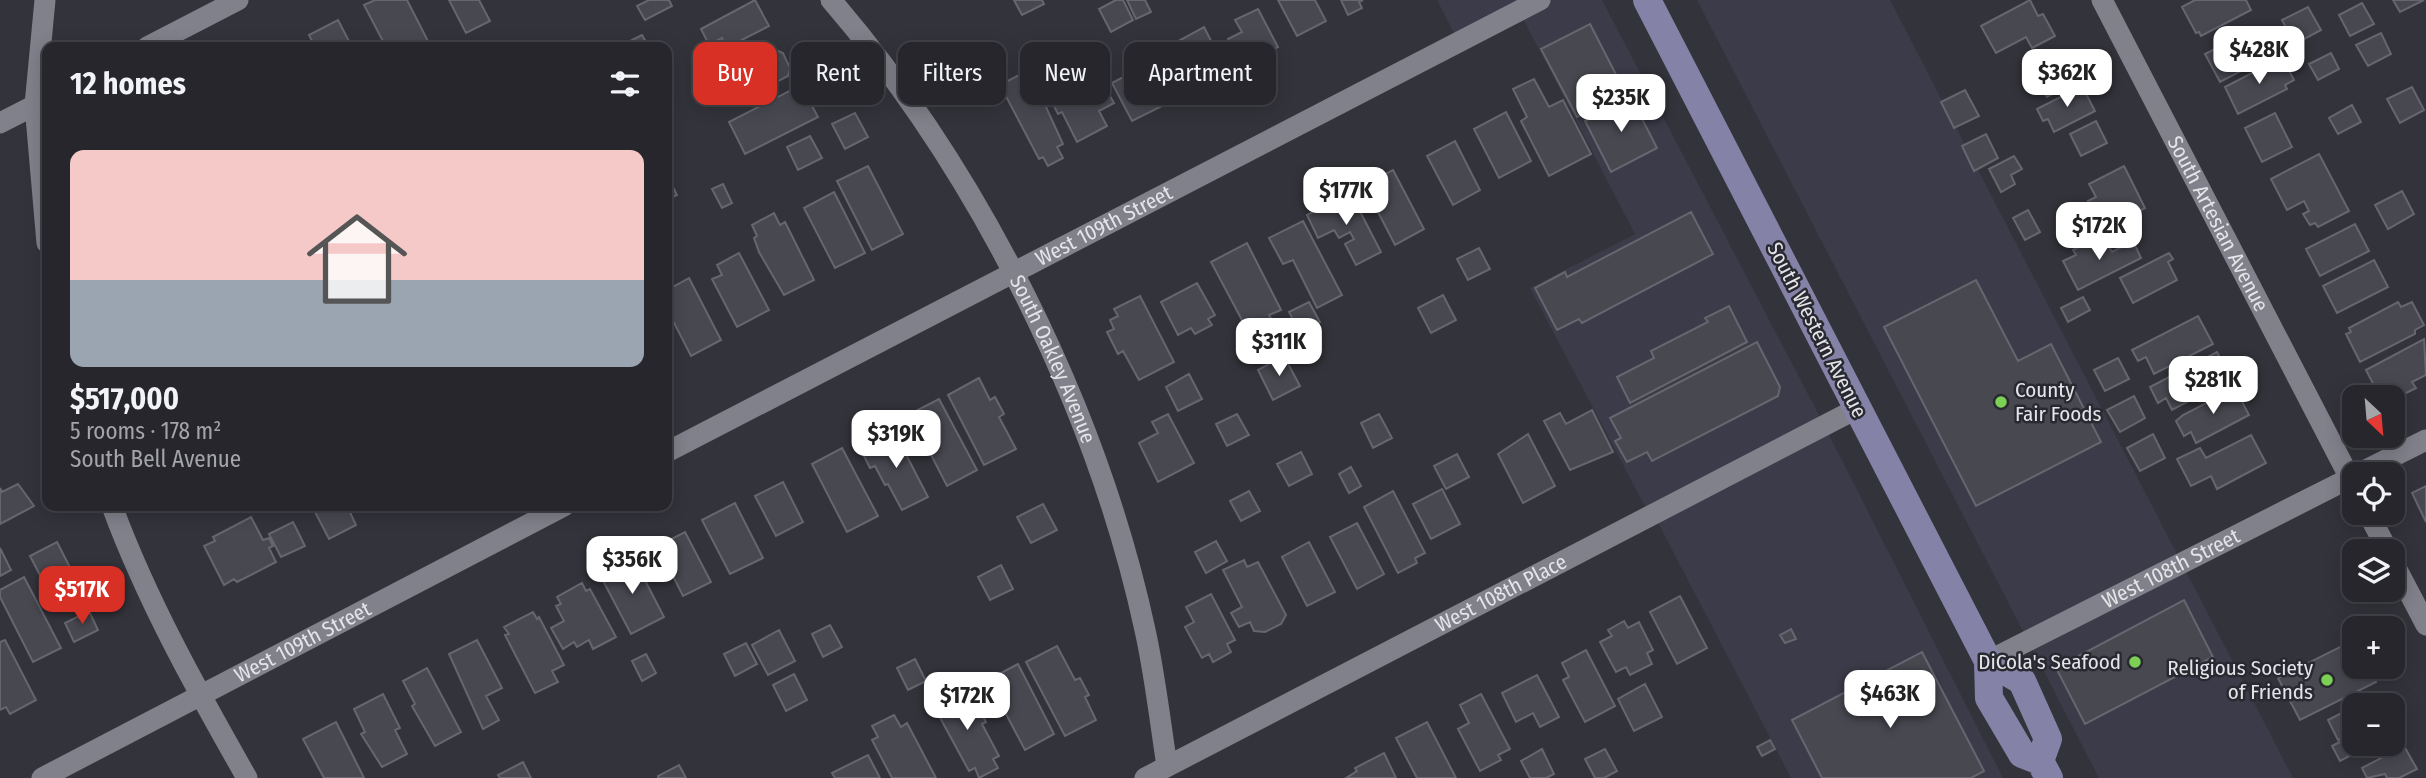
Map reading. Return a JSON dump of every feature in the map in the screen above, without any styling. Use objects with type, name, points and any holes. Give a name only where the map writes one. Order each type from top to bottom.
[{"type":"main road","name":"South Western Avenue","points":[[1647,0],[1988,661],[1989,698],[2022,754],[2044,770]]},
{"type":"street","points":[[43,42],[45,0]]},
{"type":"street","points":[[157,42],[238,0]]},
{"type":"street","name":"South Oakley Avenue","points":[[831,0],[870,45],[936,140],[1011,271],[1081,422],[1119,533],[1145,630],[1167,766]]},
{"type":"street","name":"West 109th Street","points":[[672,449],[1011,271],[1540,0]]},
{"type":"street","name":"South Artesian Avenue","points":[[2102,0],[2345,462]]},
{"type":"street","points":[[42,76],[42,126]]},
{"type":"street","points":[[0,123],[41,102]]},
{"type":"street","name":"West 108th Place","points":[[1145,778],[1858,408]]},
{"type":"street","name":"West 108th Street","points":[[2385,462],[2426,440]]},
{"type":"street","name":"West 108th Street","points":[[1988,661],[2342,485]]},
{"type":"street","points":[[114,511],[130,555],[200,697],[247,778]]},
{"type":"street","name":"West 109th Street","points":[[42,778],[554,511]]},
{"type":"street","points":[[2405,585],[2426,625]]},
{"type":"shaded area","points":[[1437,0],[1602,0],[1823,423],[2003,778],[1791,778],[1652,511],[1648,512],[1530,288],[1635,234],[1518,9],[1458,41]]},
{"type":"shaded area","points":[[1697,0],[1890,0],[2293,778],[2099,778]]},
{"type":"building","points":[[375,0],[407,0],[428,42],[383,42],[364,5]]},
{"type":"building","points":[[449,0],[479,0],[490,21],[466,33]]},
{"type":"building","points":[[649,0],[669,0],[672,6],[645,20],[637,6]]},
{"type":"building","points":[[755,0],[769,26],[738,42],[724,42],[722,38],[708,42],[701,29]]},
{"type":"building","points":[[1014,0],[1042,0],[1044,4],[1022,15]]},
{"type":"building","points":[[1116,0],[1123,0],[1133,20],[1111,32],[1099,9]]},
{"type":"building","points":[[1127,0],[1145,0],[1151,12],[1136,19]]},
{"type":"building","points":[[1278,0],[1315,0],[1326,21],[1297,36]]},
{"type":"building","points":[[1341,0],[1363,0],[1359,2],[1362,8],[1348,15]]},
{"type":"building","points":[[2030,0],[2038,16],[2043,14],[2055,36],[2032,48],[2026,37],[1996,53],[1981,26]]},
{"type":"building","points":[[2195,0],[2246,0],[2251,10],[2201,36],[2199,32],[2196,33],[2182,7]]},
{"type":"building","points":[[2393,0],[2424,0],[2400,12]]},
{"type":"building","points":[[2362,3],[2374,24],[2350,36],[2339,15]]},
{"type":"building","points":[[2308,7],[2321,30],[2295,44],[2282,20]]},
{"type":"building","points":[[1258,9],[1275,42],[1230,42],[1228,39],[1242,32],[1235,20]]},
{"type":"building","points":[[338,20],[349,42],[312,42],[309,35]]},
{"type":"building","points":[[1590,24],[1625,92],[1577,117],[1541,49]]},
{"type":"building","points":[[1204,27],[1212,42],[1177,42]]},
{"type":"building","points":[[2256,28],[2270,56],[2220,82],[2205,54]]},
{"type":"building","points":[[2381,33],[2391,54],[2368,66],[2356,45]]},
{"type":"building","points":[[642,35],[646,42],[628,42]]},
{"type":"building","points":[[777,50],[783,53],[790,68],[788,76],[777,82]]},
{"type":"building","points":[[2331,53],[2339,69],[2318,80],[2309,64]]},
{"type":"building","points":[[2062,56],[2076,81],[2047,97],[2030,73]]},
{"type":"building","points":[[2284,61],[2294,80],[2285,85],[2287,89],[2238,114],[2225,87],[2273,62],[2275,66]]},
{"type":"building","points":[[1020,75],[1020,105],[1045,105],[1063,144],[1057,147],[1063,158],[1048,166],[1043,157],[1039,159],[1006,96],[1006,82]]},
{"type":"building","points":[[1124,77],[1124,105],[1164,105],[1132,121],[1112,83]]},
{"type":"building","points":[[1534,79],[1549,107],[1563,100],[1591,154],[1549,176],[1521,121],[1527,117],[1513,89]]},
{"type":"building","points":[[2082,86],[2095,111],[2054,132],[2048,119],[2043,121],[2037,109]]},
{"type":"building","points":[[2412,87],[2424,110],[2400,123],[2387,99]]},
{"type":"building","points":[[791,90],[791,105],[812,105],[818,117],[745,154],[729,122],[762,105],[777,105],[777,97]]},
{"type":"building","points":[[1965,90],[1979,116],[1954,128],[1941,102]]},
{"type":"building","points":[[1110,96],[1114,103],[1099,111],[1107,126],[1077,142],[1062,112],[1058,114],[1054,105],[1110,105]]},
{"type":"building","points":[[1631,97],[1657,148],[1611,172],[1585,121]]},
{"type":"building","points":[[2352,105],[2361,122],[2338,134],[2329,118]]},
{"type":"building","points":[[1506,112],[1531,161],[1499,178],[1474,129]]},
{"type":"building","points":[[855,113],[868,137],[845,149],[832,124]]},
{"type":"building","points":[[2275,113],[2292,147],[2262,162],[2245,128]]},
{"type":"building","points":[[2096,121],[2107,143],[2081,156],[2070,134]]},
{"type":"building","points":[[1986,134],[1998,158],[1974,171],[1962,146]]},
{"type":"building","points":[[810,136],[822,158],[798,170],[787,147]]},
{"type":"building","points":[[1455,141],[1480,190],[1453,205],[1427,156]]},
{"type":"building","points":[[2319,154],[2349,211],[2318,227],[2315,223],[2310,225],[2303,214],[2309,211],[2304,201],[2287,210],[2271,179]]},
{"type":"building","points":[[2014,156],[2022,169],[2011,175],[2015,184],[2001,192],[1989,169]]},
{"type":"building","points":[[868,166],[903,234],[872,250],[837,181]]},
{"type":"building","points":[[2124,166],[2145,208],[2120,221],[2112,205],[2095,214],[2088,201],[2096,197],[2089,184]]},
{"type":"building","points":[[1393,170],[1424,229],[1395,245],[1364,185]]},
{"type":"building","points":[[723,184],[732,203],[722,208],[712,189]]},
{"type":"building","points":[[672,185],[677,195],[672,198]]},
{"type":"building","points":[[2402,191],[2414,214],[2388,229],[2375,205]]},
{"type":"building","points":[[834,192],[865,253],[835,268],[804,208]]},
{"type":"building","points":[[1350,192],[1381,252],[1356,265],[1345,244],[1354,239],[1350,232],[1339,238],[1334,230],[1318,238],[1307,215]]},
{"type":"building","points":[[2028,210],[2040,232],[2025,240],[2013,218]]},
{"type":"building","points":[[1691,212],[1713,254],[1582,323],[1579,319],[1557,330],[1535,288],[1565,272],[1567,277]]},
{"type":"building","points":[[774,213],[780,225],[785,222],[814,280],[784,295],[759,252],[752,225]]},
{"type":"building","points":[[1303,221],[1342,295],[1317,308],[1293,260],[1283,264],[1269,238]]},
{"type":"building","points":[[2355,224],[2369,251],[2320,276],[2306,249]]},
{"type":"building","points":[[2105,240],[2112,252],[2133,241],[2141,258],[2078,290],[2063,261],[2076,255],[2073,250],[2090,241],[2092,247]]},
{"type":"building","points":[[1247,243],[1281,310],[1269,315],[1276,327],[1252,339],[1211,262]]},
{"type":"building","points":[[1479,248],[1490,269],[1468,280],[1457,259]]},
{"type":"building","points":[[739,253],[769,310],[737,327],[712,279],[722,275],[717,265]]},
{"type":"building","points":[[2169,253],[2173,259],[2168,262],[2177,280],[2133,303],[2120,278]]},
{"type":"building","points":[[2374,260],[2388,287],[2337,313],[2323,286]]},
{"type":"building","points":[[689,278],[721,340],[691,356],[672,319],[672,287]]},
{"type":"building","name":"County Fair Foods","points":[[1976,280],[2018,361],[2051,344],[2101,442],[1976,506],[1884,327]]},
{"type":"building","points":[[1197,283],[1215,315],[1208,319],[1212,325],[1195,334],[1191,328],[1178,335],[1161,302]]},
{"type":"building","points":[[1443,295],[1456,320],[1431,333],[1418,308]]},
{"type":"building","points":[[1140,296],[1174,362],[1139,380],[1123,351],[1118,354],[1107,332],[1114,329],[1110,320],[1118,316],[1114,309]]},
{"type":"building","points":[[2083,297],[2090,310],[2068,322],[2061,308]]},
{"type":"building","points":[[1309,302],[1320,322],[1300,333],[1289,312]]},
{"type":"building","points":[[2398,302],[2401,307],[2412,302],[2424,325],[2415,330],[2415,334],[2360,362],[2346,334],[2351,332],[2349,328]]},
{"type":"building","points":[[1729,306],[1747,342],[1630,403],[1617,377],[1654,358],[1651,351],[1708,322],[1705,318]]},
{"type":"building","points":[[2198,316],[2213,344],[2154,374],[2146,357],[2138,361],[2132,350]]},
{"type":"building","points":[[2424,339],[2426,375],[2412,382],[2416,388],[2405,394],[2405,385],[2374,385],[2366,370]]},
{"type":"building","points":[[1757,342],[1780,387],[1778,396],[1652,461],[1647,452],[1627,462],[1615,441],[1621,438],[1610,418]]},
{"type":"building","points":[[2217,352],[2231,379],[2172,410],[2166,398],[2158,403],[2150,387]]},
{"type":"building","points":[[1284,356],[1300,386],[1273,400],[1258,370]]},
{"type":"building","points":[[2118,358],[2129,379],[2105,391],[2094,370]]},
{"type":"building","points":[[1189,374],[1202,399],[1178,411],[1166,387]]},
{"type":"building","points":[[979,378],[990,400],[995,397],[1004,414],[999,417],[1016,449],[984,465],[948,395]]},
{"type":"building","points":[[2235,388],[2249,415],[2196,443],[2191,432],[2184,436],[2176,421]]},
{"type":"building","points":[[2134,396],[2145,418],[2120,432],[2107,410]]},
{"type":"building","points":[[939,399],[977,470],[947,486],[910,414]]},
{"type":"building","points":[[1592,410],[1613,452],[1570,470],[1544,421],[1560,413],[1566,424]]},
{"type":"building","points":[[1168,414],[1194,463],[1158,482],[1139,443],[1158,433],[1152,422]]},
{"type":"building","points":[[1237,414],[1249,435],[1227,446],[1216,424]]},
{"type":"building","points":[[1379,414],[1392,438],[1373,448],[1361,423]]},
{"type":"building","points":[[889,428],[893,436],[896,435],[928,497],[902,510],[888,484],[885,485],[875,466],[870,468],[863,454],[882,440],[877,433]]},
{"type":"building","points":[[1528,434],[1555,486],[1523,503],[1498,454]]},
{"type":"building","points":[[2153,434],[2165,458],[2140,471],[2127,448]]},
{"type":"building","points":[[2251,435],[2266,463],[2217,489],[2211,476],[2191,486],[2177,459],[2200,448],[2206,458]]},
{"type":"building","points":[[842,448],[878,516],[847,532],[812,464]]},
{"type":"building","points":[[1301,452],[1312,474],[1289,486],[1277,464]]},
{"type":"building","points":[[1457,454],[1469,477],[1446,489],[1434,466]]},
{"type":"building","points":[[1351,467],[1361,486],[1349,493],[1339,474]]},
{"type":"building","points":[[783,482],[803,522],[776,536],[755,496]]},
{"type":"building","points":[[18,484],[34,506],[0,524],[0,488],[2,492]]},
{"type":"building","points":[[2426,486],[2426,522],[2412,493]]},
{"type":"building","points":[[1442,489],[1460,524],[1431,539],[1413,504]]},
{"type":"building","points":[[1249,491],[1260,511],[1241,521],[1230,501]]},
{"type":"building","points":[[1393,491],[1425,553],[1415,558],[1417,563],[1398,573],[1364,507]]},
{"type":"building","points":[[735,503],[763,558],[730,574],[702,520]]},
{"type":"building","points":[[1043,504],[1057,530],[1031,543],[1017,517]]},
{"type":"building","points":[[315,511],[349,511],[356,525],[329,539]]},
{"type":"building","points":[[251,517],[263,540],[269,538],[273,546],[269,548],[276,562],[237,582],[234,579],[224,585],[204,546],[215,541],[213,537]]},
{"type":"building","points":[[293,522],[305,546],[281,557],[269,534]]},
{"type":"building","points":[[1357,523],[1384,574],[1357,589],[1330,537]]},
{"type":"building","points":[[685,532],[711,582],[683,596],[666,562],[657,568],[648,551]]},
{"type":"building","points":[[1216,541],[1227,561],[1206,573],[1195,552]]},
{"type":"building","points":[[57,542],[83,593],[56,606],[30,556]]},
{"type":"building","points":[[1309,542],[1335,592],[1307,606],[1282,557]]},
{"type":"building","points":[[0,548],[11,570],[0,576]]},
{"type":"building","points":[[633,557],[664,617],[631,634],[600,575]]},
{"type":"building","points":[[1244,560],[1247,567],[1258,562],[1286,615],[1281,624],[1265,632],[1254,631],[1250,622],[1239,627],[1231,613],[1242,607],[1223,570]]},
{"type":"building","points":[[1001,565],[1013,589],[990,600],[978,577]]},
{"type":"building","points":[[24,577],[61,648],[33,662],[0,597],[0,590]]},
{"type":"building","points":[[582,583],[586,591],[590,589],[616,637],[593,649],[589,640],[577,647],[574,642],[563,649],[551,628],[564,621],[556,606],[561,604],[557,597]]},
{"type":"building","points":[[1211,594],[1235,640],[1227,644],[1231,652],[1213,662],[1209,654],[1202,658],[1185,627],[1194,622],[1186,607]]},
{"type":"building","points":[[1680,596],[1707,648],[1677,664],[1650,612]]},
{"type":"building","name":"DiCola's Seafood","points":[[2184,600],[2213,657],[2085,724],[2056,668]]},
{"type":"building","points":[[89,611],[98,630],[74,642],[65,623]]},
{"type":"building","points":[[533,612],[537,619],[539,617],[564,665],[552,671],[558,682],[535,693],[505,635],[509,634],[504,627]]},
{"type":"building","points":[[1624,621],[1628,628],[1639,622],[1653,650],[1647,653],[1652,664],[1630,675],[1626,667],[1616,672],[1600,642],[1612,636],[1608,630]]},
{"type":"building","points":[[830,625],[842,647],[823,657],[812,634]]},
{"type":"building","points":[[1791,629],[1796,639],[1785,643],[1780,635]]},
{"type":"building","points":[[779,630],[795,661],[768,675],[752,645]]},
{"type":"building","points":[[5,640],[36,700],[10,714],[6,707],[0,710],[0,642]]},
{"type":"building","points":[[477,640],[502,688],[486,696],[499,720],[483,729],[449,654]]},
{"type":"building","points":[[746,643],[757,664],[735,676],[724,654]]},
{"type":"building","points":[[1057,646],[1075,680],[1080,678],[1089,695],[1085,697],[1096,720],[1065,736],[1026,662]]},
{"type":"building","name":"Religious Society of Friends","points":[[2342,646],[2342,679],[2374,679],[2376,682],[2354,693],[2342,693],[2342,699],[2300,720],[2278,678]]},
{"type":"building","points":[[1586,650],[1615,706],[1585,722],[1563,680],[1569,677],[1562,663]]},
{"type":"building","points":[[1922,652],[1984,771],[1971,778],[1822,778],[1792,720]]},
{"type":"building","points":[[646,654],[656,673],[642,681],[632,661]]},
{"type":"building","points":[[915,659],[926,681],[908,690],[897,668]]},
{"type":"building","points":[[1018,664],[1054,734],[1025,750],[988,680]]},
{"type":"building","points":[[427,668],[461,732],[435,746],[412,706],[415,704],[403,681]]},
{"type":"building","points":[[794,674],[807,700],[786,711],[773,685]]},
{"type":"building","points":[[1537,675],[1559,717],[1540,727],[1533,713],[1516,722],[1502,693]]},
{"type":"building","points":[[1645,684],[1662,717],[1634,731],[1618,699]]},
{"type":"building","points":[[964,687],[978,714],[981,712],[986,722],[982,724],[999,756],[993,759],[998,768],[979,778],[975,768],[969,771],[932,703]]},
{"type":"building","points":[[383,694],[400,728],[395,730],[407,754],[382,767],[361,734],[365,732],[354,709]]},
{"type":"building","points":[[1481,694],[1510,749],[1498,755],[1501,760],[1480,771],[1458,729],[1469,723],[1460,705]]},
{"type":"building","points":[[2342,713],[2342,738],[2338,740],[2328,720]]},
{"type":"building","points":[[894,715],[901,727],[907,723],[936,778],[892,778],[872,740],[878,737],[872,726]]},
{"type":"building","points":[[336,722],[364,778],[324,778],[303,739]]},
{"type":"building","points":[[1427,722],[1456,778],[1417,778],[1396,738]]},
{"type":"building","points":[[1770,740],[1775,749],[1762,756],[1757,747]]},
{"type":"building","points":[[2342,741],[2342,756],[2350,756],[2340,761],[2332,746]]},
{"type":"building","points":[[2405,748],[2417,769],[2399,778],[2387,778],[2385,774],[2367,778],[2362,768],[2385,756],[2405,756]]},
{"type":"building","points":[[1542,749],[1554,774],[1546,778],[1530,778],[1521,761]]},
{"type":"building","points":[[1605,749],[1617,771],[1604,778],[1595,778],[1585,759]]},
{"type":"building","points":[[1384,753],[1396,778],[1346,778],[1357,771],[1355,768]]},
{"type":"building","points":[[868,755],[880,778],[835,778],[832,773]]},
{"type":"building","points":[[523,762],[531,778],[500,778],[498,775]]},
{"type":"building","points":[[679,765],[686,778],[658,778],[658,776]]},
{"type":"place","name":"County Fair Foods","points":[[2001,402]]},
{"type":"place","name":"DiCola's Seafood","points":[[2135,662]]},
{"type":"place","name":"Religious Society of Friends","points":[[2327,680]]}]
